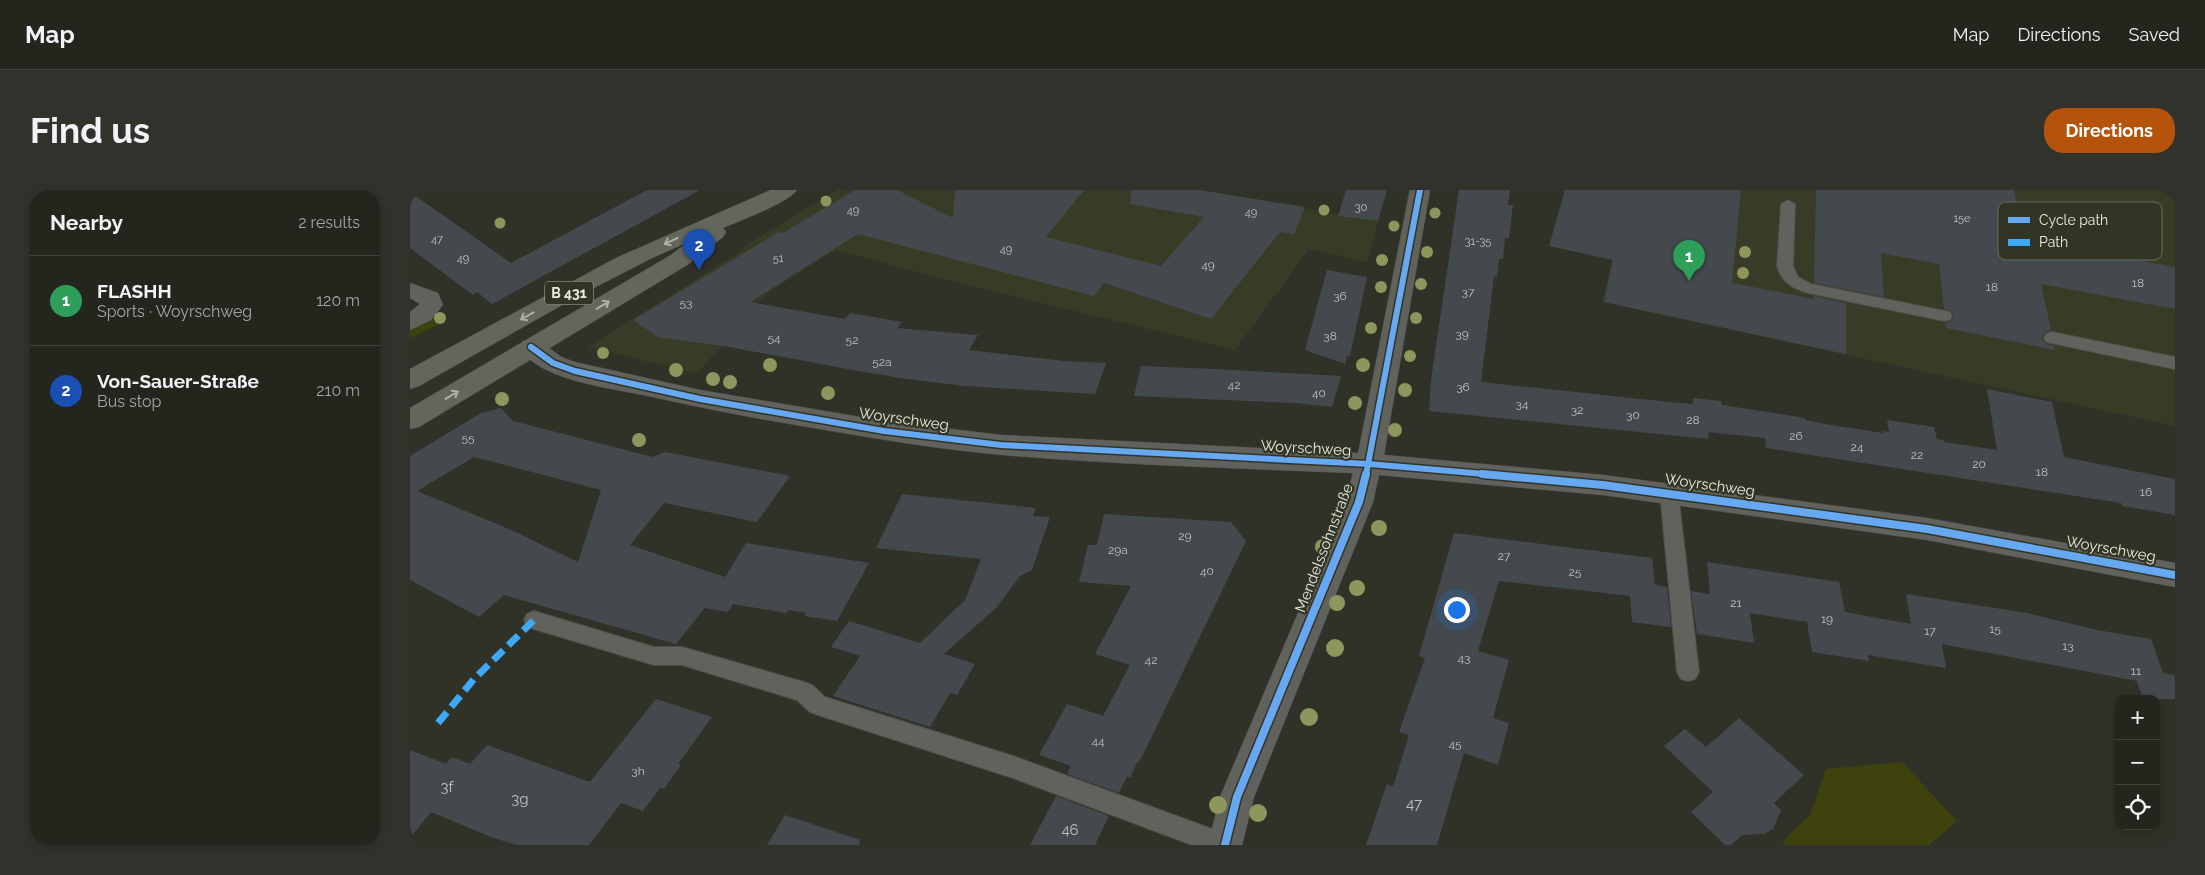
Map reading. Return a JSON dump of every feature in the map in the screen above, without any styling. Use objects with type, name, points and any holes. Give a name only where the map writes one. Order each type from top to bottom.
[{"type":"main road","name":"B 431","points":[[410,380],[624,263],[685,234],[733,217],[787,190]]},
{"type":"main road","name":"B 431","points":[[410,420],[679,260],[733,217]]},
{"type":"street","name":"Mendelssohnstraße","points":[[1224,845],[1237,797],[1359,502],[1369,464],[1420,190]]},
{"type":"street","points":[[410,290],[430,298],[432,305],[423,315],[410,322]]},
{"type":"street","name":"Woyrschweg","points":[[531,347],[553,363],[575,371],[700,399],[884,431],[967,441],[1073,450],[1369,464],[1529,477],[1669,493],[1927,529],[2175,575]]},
{"type":"lane","points":[[1788,204],[1785,266],[1786,276],[1795,283],[1808,288],[1944,316]]},
{"type":"lane","points":[[2052,338],[2175,363]]},
{"type":"lane","points":[[1669,493],[1688,672]]},
{"type":"lane","points":[[534,620],[654,656],[682,656],[804,692],[818,705],[1013,767],[1224,845]]},
{"type":"shaded area","points":[[837,190],[1200,190],[1378,221],[1368,262],[1309,249],[1235,350],[947,280],[836,250],[767,293],[697,374],[588,347],[738,253],[751,242]]},
{"type":"shaded area","points":[[1629,190],[2175,190],[2175,426],[1602,302]]},
{"type":"green space","points":[[435,315],[444,322],[410,338],[410,330]]},
{"type":"green space","points":[[1902,762],[1957,821],[1929,845],[1782,845],[1789,835],[1810,815],[1826,769]]},
{"type":"building","points":[[647,190],[700,190],[492,304],[477,292],[473,295],[410,248],[410,192],[511,263]]},
{"type":"building","points":[[855,190],[897,190],[953,218],[955,190],[1084,190],[1046,237],[1161,266],[1204,217],[1130,204],[1131,190],[1199,190],[1305,207],[1294,234],[1280,232],[1211,319],[1104,283],[1094,296],[858,234],[750,302],[845,319],[850,313],[902,322],[897,328],[978,335],[969,350],[1063,361],[1106,363],[1095,394],[965,386],[891,377],[729,347],[658,337],[633,320],[779,232],[783,233]]},
{"type":"building","points":[[1346,190],[1387,190],[1378,221],[1338,216]]},
{"type":"building","points":[[1459,190],[1510,190],[1508,205],[1513,205],[1509,238],[1505,238],[1503,259],[1499,259],[1497,277],[1494,276],[1481,382],[1693,404],[1693,398],[1721,401],[1722,405],[1883,433],[1883,431],[1889,432],[1887,420],[1934,427],[1937,439],[1944,442],[1997,450],[1987,389],[2052,402],[2064,457],[2175,479],[2175,515],[2122,506],[2121,503],[1766,448],[1765,438],[1708,432],[1709,439],[1429,411],[1431,380]]},
{"type":"building","points":[[1565,190],[1741,190],[1732,283],[1814,299],[1814,296],[1846,303],[1846,354],[1604,302],[1613,260],[1549,246]]},
{"type":"building","points":[[1816,190],[2014,190],[2016,202],[1998,202],[1998,260],[2137,260],[2175,267],[2175,309],[2041,284],[2051,330],[2044,333],[2042,339],[2046,344],[2054,346],[2055,350],[1946,328],[1945,323],[1952,321],[1954,315],[1950,310],[1944,309],[1939,264],[1881,253],[1884,297],[1814,283]]},
{"type":"building","points":[[1327,270],[1367,277],[1350,356],[1347,356],[1345,364],[1305,350]]},
{"type":"building","points":[[1141,366],[1341,376],[1332,407],[1295,403],[1134,396]]},
{"type":"building","points":[[501,408],[513,421],[653,457],[665,452],[790,476],[757,522],[664,503],[630,545],[725,577],[746,543],[869,563],[837,621],[804,616],[806,613],[788,610],[787,613],[733,604],[728,612],[705,608],[676,644],[504,595],[479,617],[410,580],[410,456],[481,413]],"holes":[[[474,457],[601,490],[578,562],[509,529],[417,491]]]},
{"type":"building","points":[[902,494],[1036,508],[1033,516],[1050,517],[1032,570],[1020,576],[996,608],[944,654],[975,664],[957,695],[950,693],[930,727],[833,696],[860,656],[831,647],[849,621],[920,643],[965,600],[981,559],[876,548]]},
{"type":"building","points":[[1104,514],[1231,522],[1246,541],[1140,761],[1138,761],[1130,778],[1127,776],[1119,793],[1067,774],[1071,766],[1039,755],[1067,704],[1103,716],[1130,665],[1095,654],[1131,586],[1079,582],[1088,545],[1097,545]]},
{"type":"building","points":[[1454,533],[1652,558],[1655,585],[1667,587],[1671,627],[1632,622],[1630,596],[1499,581],[1478,651],[1509,660],[1493,718],[1509,723],[1498,765],[1464,753],[1437,845],[1366,845],[1387,784],[1393,787],[1409,735],[1399,732],[1425,658],[1419,656]]},
{"type":"building","points":[[1707,562],[1839,582],[1845,612],[1911,624],[1906,594],[2027,613],[2097,630],[2151,639],[2163,673],[2175,675],[2175,699],[2160,699],[2160,695],[2142,695],[2137,681],[1942,644],[1946,668],[1868,655],[1869,661],[1812,652],[1807,622],[1750,613],[1754,643],[1697,634],[1691,591],[1710,594]]},
{"type":"building","points":[[656,699],[712,717],[678,764],[681,765],[664,789],[660,788],[643,811],[621,803],[589,845],[516,845],[491,837],[431,812],[410,838],[410,750],[446,764],[452,757],[470,764],[487,745],[590,782]]},
{"type":"building","points":[[1739,718],[1804,775],[1774,803],[1781,810],[1773,829],[1764,834],[1742,835],[1731,845],[1725,845],[1691,812],[1713,792],[1664,746],[1685,729],[1706,747]]},
{"type":"building","points":[[1056,796],[1109,816],[1095,845],[1030,845]]},
{"type":"building","points":[[785,815],[860,840],[859,845],[767,845]]},
{"type":"marked path","points":[[438,723],[474,679],[534,620]]},
{"type":"cycle path","points":[[1225,845],[1237,797],[1359,502],[1369,464],[1420,190]]},
{"type":"cycle path","points":[[531,347],[553,363],[575,371],[700,399],[884,431],[1001,445],[1369,464],[1603,485],[1927,529],[2175,575]]},
{"type":"place","name":"Von-Sauer-Straße","points":[[699,270]]},
{"type":"place","name":"FLASHH","points":[[1689,281]]}]
